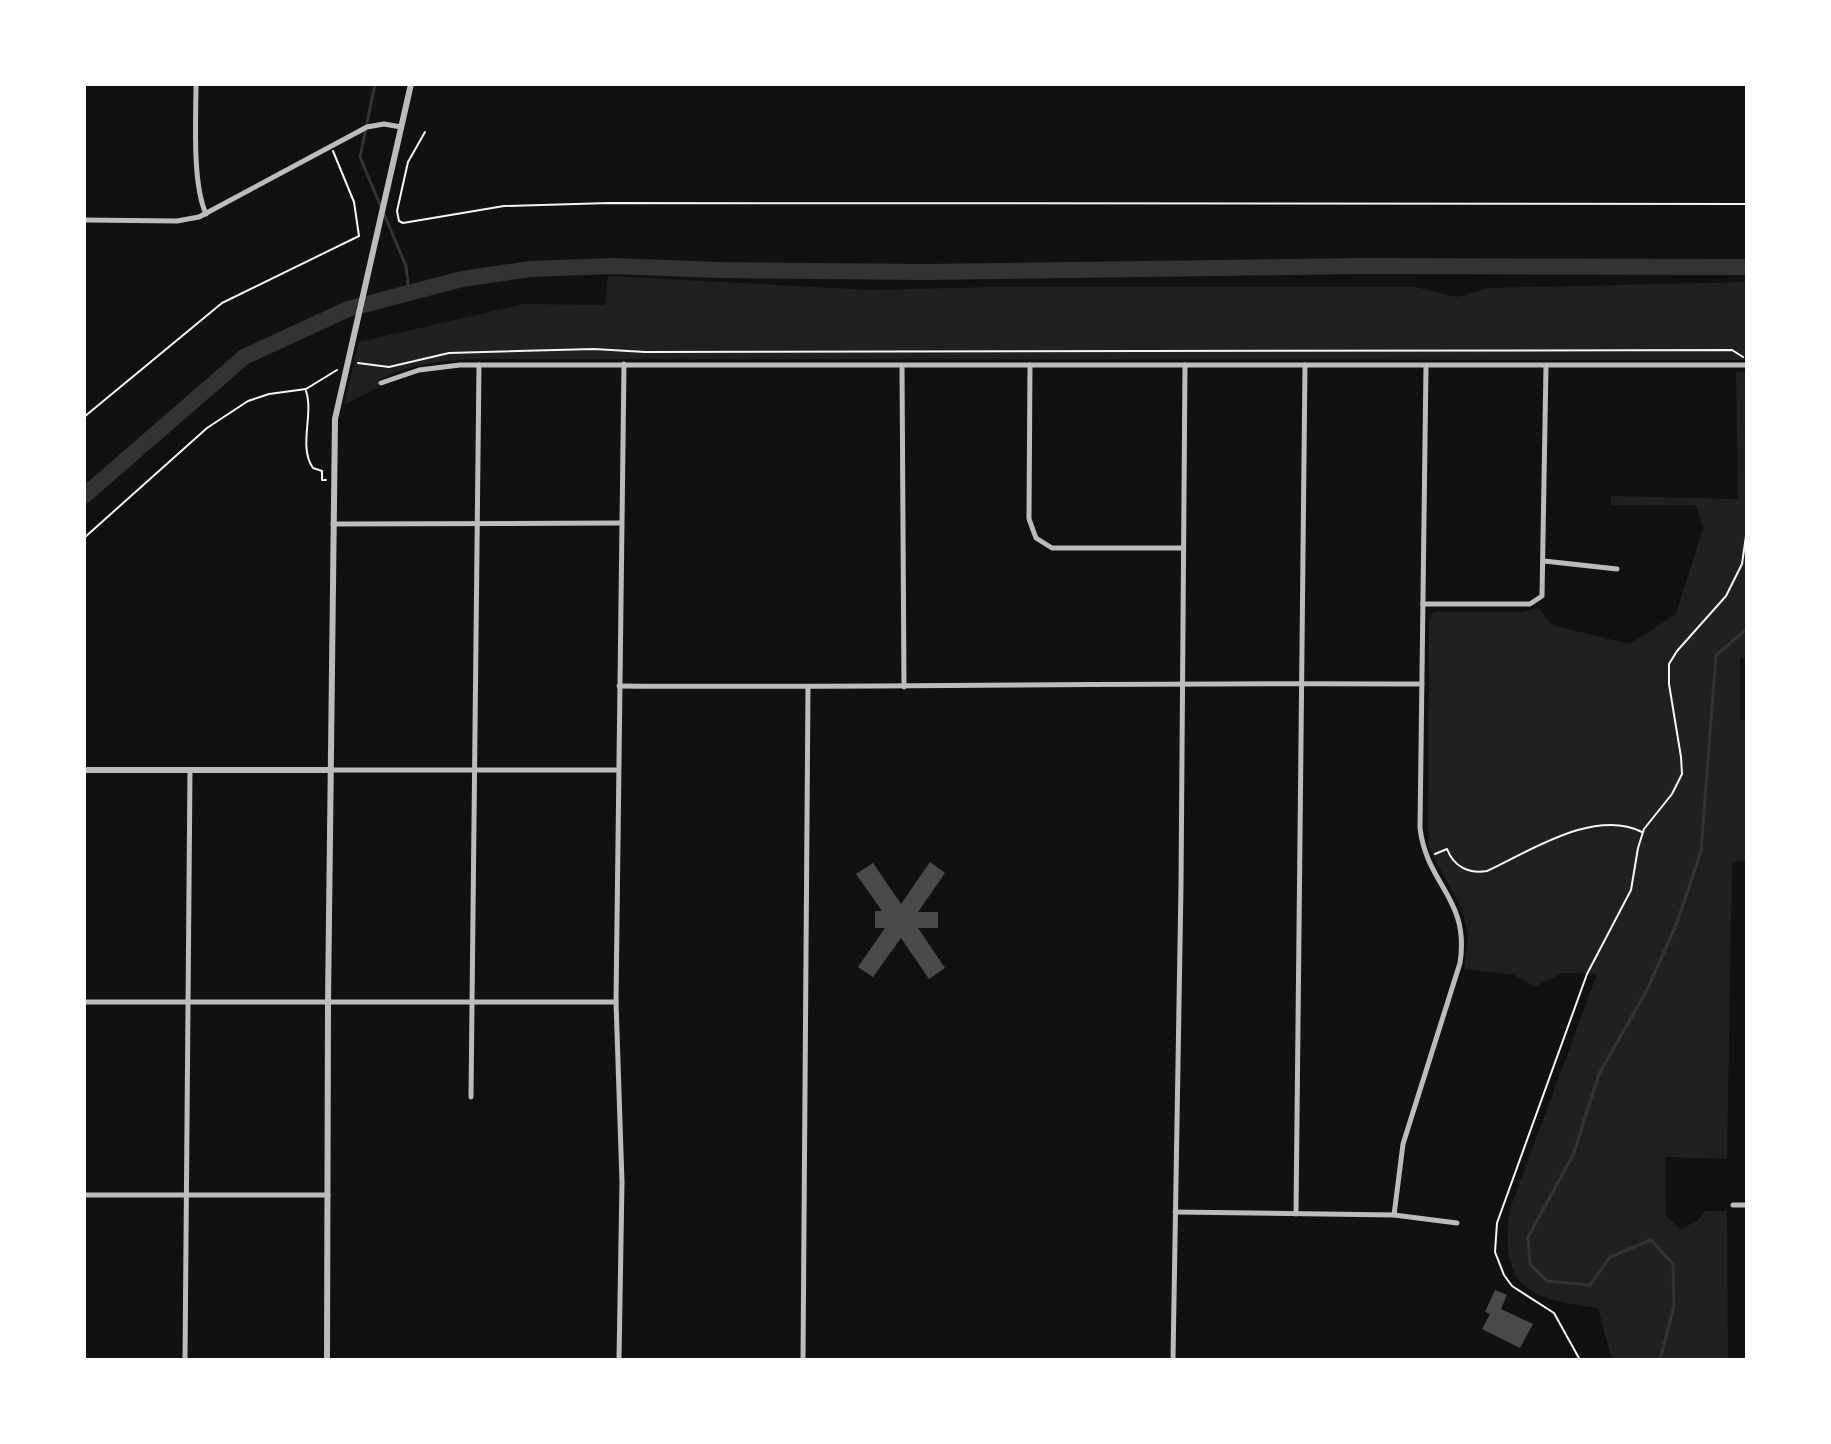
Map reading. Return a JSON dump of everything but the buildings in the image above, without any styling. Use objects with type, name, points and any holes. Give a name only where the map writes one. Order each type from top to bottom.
[{"type":"street","points":[[196,84],[199,184],[206,214]]},
{"type":"street","points":[[327,1360],[335,419],[411,84]]},
{"type":"street","points":[[84,220],[177,221],[206,214],[374,125],[401,127]]},
{"type":"street","points":[[619,1360],[622,1182],[616,1002],[617,770],[624,364]]},
{"type":"street","points":[[471,1097],[479,365]]},
{"type":"street","points":[[381,383],[419,370],[479,365],[1747,365]]},
{"type":"street","points":[[1030,365],[1029,519],[1036,538],[1052,548],[1182,548]]},
{"type":"street","points":[[1173,1360],[1185,365]]},
{"type":"street","points":[[1296,1214],[1305,365]]},
{"type":"street","points":[[902,366],[904,687]]},
{"type":"street","points":[[1394,1215],[1403,1144],[1460,963],[1462,948],[1462,931],[1455,906],[1426,858],[1420,828],[1426,366]]},
{"type":"street","points":[[1423,604],[1530,604],[1539,599],[1543,589],[1544,561],[1546,366]]},
{"type":"street","points":[[333,524],[621,523]]},
{"type":"street","points":[[1544,561],[1617,569]]},
{"type":"street","points":[[619,686],[904,687],[1182,682],[1422,684]]},
{"type":"street","points":[[803,1360],[808,687]]},
{"type":"street","points":[[84,770],[617,770]]},
{"type":"street","points":[[185,1360],[190,770]]},
{"type":"street","points":[[84,1002],[616,1002]]},
{"type":"street","points":[[84,1195],[328,1195]]},
{"type":"street","points":[[1733,1205],[1747,1205]]},
{"type":"street","points":[[1175,1212],[1394,1215],[1457,1223]]},
{"type":"path","points":[[425,132],[411,153],[405,174],[397,211],[399,221],[403,223],[504,206],[609,203],[1747,204]]},
{"type":"path","points":[[84,417],[222,303],[359,236],[354,202],[331,147]]},
{"type":"path","points":[[306,389],[309,462],[313,468],[322,471],[322,480],[333,480]]},
{"type":"path","points":[[1580,1360],[1554,1313],[1512,1286],[1504,1275],[1495,1252],[1497,1223],[1587,974],[1631,890],[1643,832],[1672,794],[1682,774],[1669,664],[1726,596],[1742,564],[1747,529]]},
{"type":"path","points":[[1426,858],[1447,849],[1455,863],[1477,873],[1592,826],[1619,825],[1643,832]]},
{"type":"shaded area","points":[[608,276],[871,290],[1415,287],[1457,297],[1488,288],[1747,282],[1747,360],[483,359],[442,362],[402,370],[377,381],[379,387],[344,405],[359,342],[524,304],[605,305]]},
{"type":"shaded area","points":[[1736,372],[1747,372],[1747,658],[1740,658],[1740,719],[1747,720],[1747,861],[1732,862],[1727,1159],[1665,1157],[1666,1216],[1681,1229],[1697,1221],[1705,1211],[1727,1211],[1728,1360],[1612,1360],[1598,1308],[1553,1300],[1523,1284],[1514,1272],[1507,1235],[1510,1209],[1597,974],[1562,973],[1535,987],[1514,975],[1464,969],[1468,937],[1462,909],[1428,847],[1430,615],[1435,612],[1522,612],[1539,608],[1551,625],[1630,644],[1676,614],[1703,528],[1696,505],[1611,505],[1611,496],[1738,499]]},
{"type":"waterway","points":[[375,84],[360,157],[381,207]]},
{"type":"waterway","points":[[384,214],[406,266],[409,293]]},
{"type":"waterway","points":[[84,496],[244,357],[348,309],[462,279],[530,269],[613,266],[926,272],[1364,266],[1747,267]]},
{"type":"waterway","points":[[1660,1360],[1674,1306],[1673,1264],[1651,1240],[1610,1257],[1590,1285],[1547,1281],[1530,1264],[1528,1237],[1573,1155],[1599,1074],[1647,990],[1676,925],[1701,851],[1716,655],[1747,629]]}]
